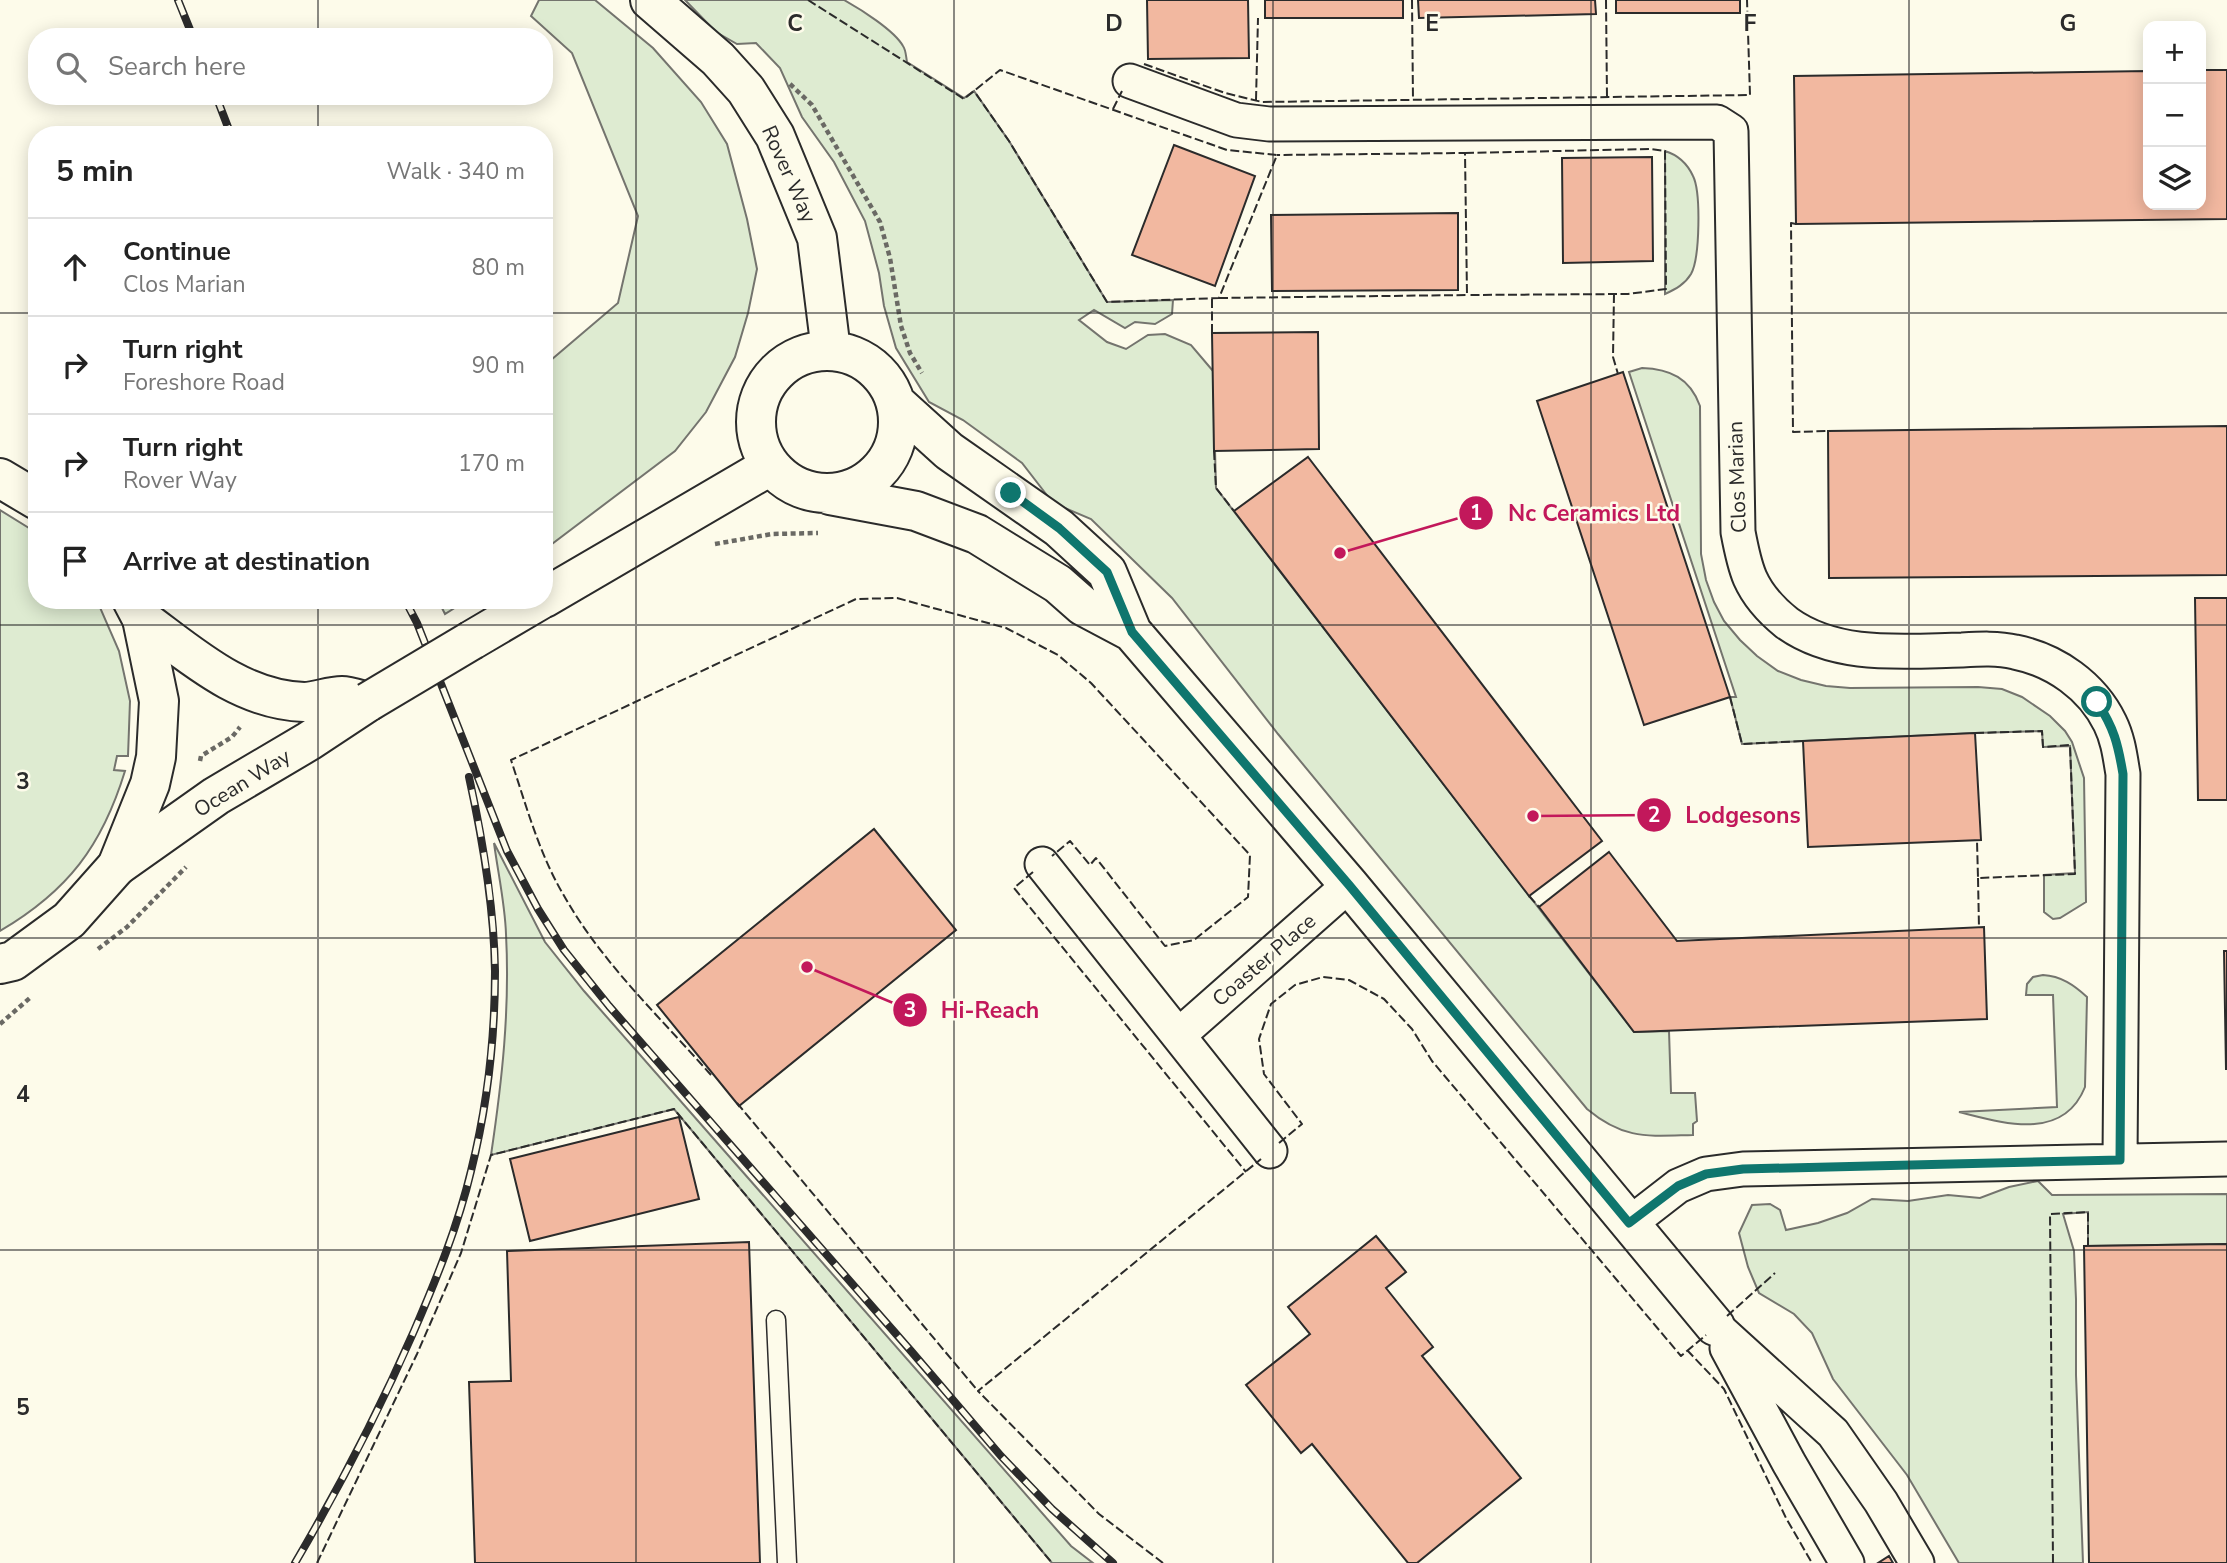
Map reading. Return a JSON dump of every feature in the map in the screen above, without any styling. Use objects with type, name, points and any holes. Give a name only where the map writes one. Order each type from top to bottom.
[{"type":"street","name":"Rover Way","points":[[650,0],[718,59],[746,90],[775,136],[817,238],[831,351]]},
{"type":"street","name":"Clos Marian","points":[[1130,81],[1236,120],[1269,124],[1717,122],[1731,131],[1738,532],[1751,579],[1763,600],[1779,617],[1800,632],[1841,647],[1868,650],[1992,649],[2040,659],[2082,685],[2110,722],[2118,744],[2123,774],[2120,1160]]},
{"type":"street","points":[[827,494],[849,491],[869,481],[884,466],[894,446],[898,425],[896,402],[887,382],[872,366],[853,355],[831,351],[808,353],[786,363],[770,379],[759,400],[755,423],[759,446],[770,466],[786,481],[806,491],[916,511],[977,534],[1058,584],[1083,606],[1132,632]]},
{"type":"street","points":[[896,402],[949,451],[1059,528],[1107,572],[1132,632],[1349,885],[1715,1326],[1833,1433],[1881,1502],[1917,1563]]},
{"type":"street","name":"Ocean Way","points":[[553,593],[770,466]]},
{"type":"street","points":[[0,478],[28,495]]},
{"type":"street","name":"Ocean Way","points":[[117,866],[216,796],[525,609]]},
{"type":"street","points":[[137,610],[225,679],[256,693],[306,702],[342,696],[368,702]]},
{"type":"street","points":[[4,966],[69,920],[117,866],[150,784],[156,757],[159,701],[137,610]]},
{"type":"street","points":[[1042,864],[1269,1151]]},
{"type":"street","name":"Coaster Place","points":[[1179,1035],[1349,885]]},
{"type":"street","points":[[1629,1223],[1678,1186],[1706,1174],[1743,1169],[2227,1159]]},
{"type":"street","points":[[1715,1326],[1788,1463],[1847,1563]]},
{"type":"lane","points":[[776,1320],[787,1563]]},
{"type":"path","points":[[784,78],[812,105],[880,222],[890,258],[901,326],[910,352],[924,378]]},
{"type":"path","points":[[706,545],[772,534],[820,533]]},
{"type":"path","points":[[198,765],[201,755],[232,737],[242,722]]},
{"type":"green space","points":[[539,0],[595,0],[653,48],[701,102],[727,144],[757,269],[735,357],[706,412],[675,451],[553,543],[553,358],[618,303],[638,216],[572,53],[553,36],[553,28],[544,28],[531,16]]},
{"type":"green space","points":[[685,0],[844,0],[859,9],[899,40],[905,49],[907,62],[964,98],[974,91],[1009,141],[1107,302],[1173,300],[1172,314],[1155,324],[1135,322],[1125,328],[1094,310],[1079,320],[1107,342],[1126,349],[1148,335],[1165,334],[1191,345],[1213,371],[1216,488],[1634,1032],[1669,1031],[1671,1093],[1695,1093],[1697,1121],[1693,1124],[1693,1135],[1637,1134],[1613,1126],[1587,1109],[1278,734],[1172,598],[1091,519],[1053,503],[1022,463],[963,420],[929,402],[896,348],[865,221],[834,162],[802,117],[780,68],[756,43],[737,44],[716,32]]},
{"type":"green space","points":[[1665,151],[1682,160],[1693,176],[1696,184],[1698,225],[1696,254],[1691,274],[1680,286],[1665,294]]},
{"type":"green space","points":[[1642,368],[1661,370],[1678,377],[1691,388],[1700,406],[1701,554],[1706,580],[1724,621],[1757,656],[1778,671],[1801,680],[1850,688],[2002,689],[2022,697],[2050,716],[2072,742],[2084,778],[2086,902],[2060,918],[2053,919],[2044,912],[2044,875],[2075,873],[2070,746],[2043,747],[2042,731],[1742,744],[1730,697],[1736,697],[1629,372]]},
{"type":"green space","points":[[0,510],[28,527],[28,609],[101,609],[119,651],[130,701],[128,756],[117,756],[114,770],[125,771],[116,798],[93,844],[63,883],[45,900],[0,931]]},
{"type":"green space","points":[[494,843],[545,942],[584,991],[1071,1546],[1093,1563],[1052,1563],[674,1109],[491,1155],[502,1073],[507,990],[503,900]]},
{"type":"green space","points":[[2043,975],[2067,982],[2087,997],[2085,1087],[2075,1104],[2062,1116],[2047,1122],[2030,1124],[1959,1112],[2057,1107],[2053,995],[2026,995],[2027,984],[2033,977]]},
{"type":"green space","points":[[2038,1181],[2052,1195],[2227,1194],[2227,1244],[2088,1246],[2088,1212],[2063,1214],[2074,1251],[2083,1563],[1959,1563],[1907,1475],[1833,1379],[1812,1333],[1794,1314],[1759,1293],[1748,1267],[1739,1233],[1752,1205],[1770,1204],[1780,1210],[1786,1230],[1847,1213],[1872,1199],[1908,1201],[1948,1195],[1980,1198],[2009,1187]]},
{"type":"building","points":[[1147,0],[1248,0],[1249,58],[1148,59]]},
{"type":"building","points":[[1265,0],[1403,0],[1403,18],[1265,18]]},
{"type":"building","points":[[1418,0],[1595,0],[1596,14],[1419,18]]},
{"type":"building","points":[[1616,0],[1740,0],[1740,13],[1616,13]]},
{"type":"building","points":[[2206,70],[2227,70],[2227,219],[1796,224],[1794,76],[2143,71],[2143,210],[2206,210]]},
{"type":"building","points":[[1174,145],[1255,176],[1215,286],[1132,255]]},
{"type":"building","points":[[1652,157],[1653,261],[1563,263],[1562,158]]},
{"type":"building","points":[[1458,213],[1458,290],[1272,291],[1271,215]]},
{"type":"building","points":[[1318,332],[1319,449],[1214,451],[1212,333]]},
{"type":"building","points":[[1623,372],[1730,697],[1644,725],[1537,401]]},
{"type":"building","points":[[2227,426],[2227,575],[1829,578],[1828,431]]},
{"type":"building","points":[[1308,457],[1602,841],[1529,896],[1234,511]]},
{"type":"building","points":[[2195,598],[2227,598],[2227,800],[2198,800]]},
{"type":"building","points":[[1975,733],[1981,840],[1808,847],[1803,741]]},
{"type":"building","points":[[874,829],[956,930],[739,1106],[657,1005]]},
{"type":"building","points":[[1609,852],[1677,941],[1984,927],[1987,1019],[1634,1032],[1539,907]]},
{"type":"building","points":[[2224,951],[2227,951],[2227,1069],[2226,1069]]},
{"type":"building","points":[[679,1117],[699,1199],[530,1241],[510,1159]]},
{"type":"building","points":[[1376,1236],[1406,1272],[1386,1288],[1433,1347],[1422,1356],[1521,1478],[1417,1563],[1408,1563],[1312,1444],[1301,1453],[1246,1385],[1310,1334],[1288,1307]]},
{"type":"building","points":[[749,1242],[760,1563],[475,1563],[469,1382],[511,1381],[507,1251]]},
{"type":"building","points":[[2227,1244],[2227,1563],[2089,1563],[2084,1246]]},
{"type":"building","points":[[1889,1556],[1893,1563],[1878,1563]]},
{"type":"railway","points":[[178,0],[189,28]]},
{"type":"railway","points":[[219,105],[228,126]]},
{"type":"railway","points":[[410,609],[507,851],[564,950],[609,1006],[1001,1456],[1052,1509],[1113,1563]]},
{"type":"railway","points":[[295,1563],[358,1449],[414,1331],[453,1232],[477,1147],[489,1072],[495,971],[487,873],[469,777]]},
{"type":"fence","points":[[808,0],[964,99],[1000,70],[1227,150],[1277,155],[1219,298],[1107,302],[1009,141],[974,91]]},
{"type":"fence","points":[[1412,0],[1413,100]]},
{"type":"fence","points":[[1606,0],[1607,98]]},
{"type":"fence","points":[[1144,64],[1225,93],[1262,102],[1750,95],[1747,0]]},
{"type":"fence","points":[[1256,100],[1258,18]]},
{"type":"fence","points":[[1113,109],[1122,91]]},
{"type":"fence","points":[[1465,153],[1650,149],[1665,151],[1666,289],[1628,294],[1467,295]]},
{"type":"fence","points":[[1219,298],[1467,295],[1465,153],[1277,155]]},
{"type":"fence","points":[[1796,224],[1791,223],[1793,432],[1828,431]]},
{"type":"fence","points":[[1614,294],[1613,357],[1618,374]]},
{"type":"fence","points":[[1212,299],[1212,333]]},
{"type":"fence","points":[[1214,451],[1216,488],[1234,511]]},
{"type":"fence","points":[[711,1075],[613,966],[578,919],[547,862],[511,760],[856,599],[897,598],[1006,628],[1058,655],[1091,683],[1250,855],[1248,897],[1194,940],[1165,946],[1096,858],[1090,865],[1070,841],[1052,856]]},
{"type":"fence","points":[[1730,697],[1742,744],[1803,741]]},
{"type":"fence","points":[[1975,733],[2042,731],[2043,747],[2070,745],[2075,874],[1978,878],[1977,841]]},
{"type":"fence","points":[[1033,872],[1014,888],[1246,1172]]},
{"type":"fence","points":[[1978,878],[1979,928]]},
{"type":"fence","points":[[1529,896],[1539,907]]},
{"type":"fence","points":[[1279,1143],[1302,1124],[1264,1074],[1259,1039],[1271,1004],[1295,985],[1323,977],[1349,980],[1384,999],[1412,1029],[1432,1061],[1681,1356],[1706,1335]]},
{"type":"fence","points":[[737,1103],[978,1391]]},
{"type":"fence","points":[[317,1563],[417,1354],[461,1253],[491,1155],[674,1109],[1052,1563]]},
{"type":"fence","points":[[1163,1563],[1099,1514],[978,1391],[1261,1159]]},
{"type":"fence","points":[[2053,1563],[2050,1214],[2088,1212],[2088,1246]]},
{"type":"fence","points":[[1727,1316],[1775,1273]]},
{"type":"fence","points":[[1687,1350],[1724,1389],[1786,1518],[1812,1563]]},
{"type":"place","name":"Nc Ceramics Ltd","points":[[1340,553]]},
{"type":"place","name":"Lodgesons","points":[[1533,816]]},
{"type":"place","name":"Hi-Reach","points":[[807,967]]},
{"type":"route","points":[[1011,493],[1059,528],[1107,572],[1132,632],[1349,885],[1629,1223],[1678,1186],[1706,1174],[1743,1169],[2120,1160],[2123,774],[2118,744],[2110,722],[2097,702]]}]
